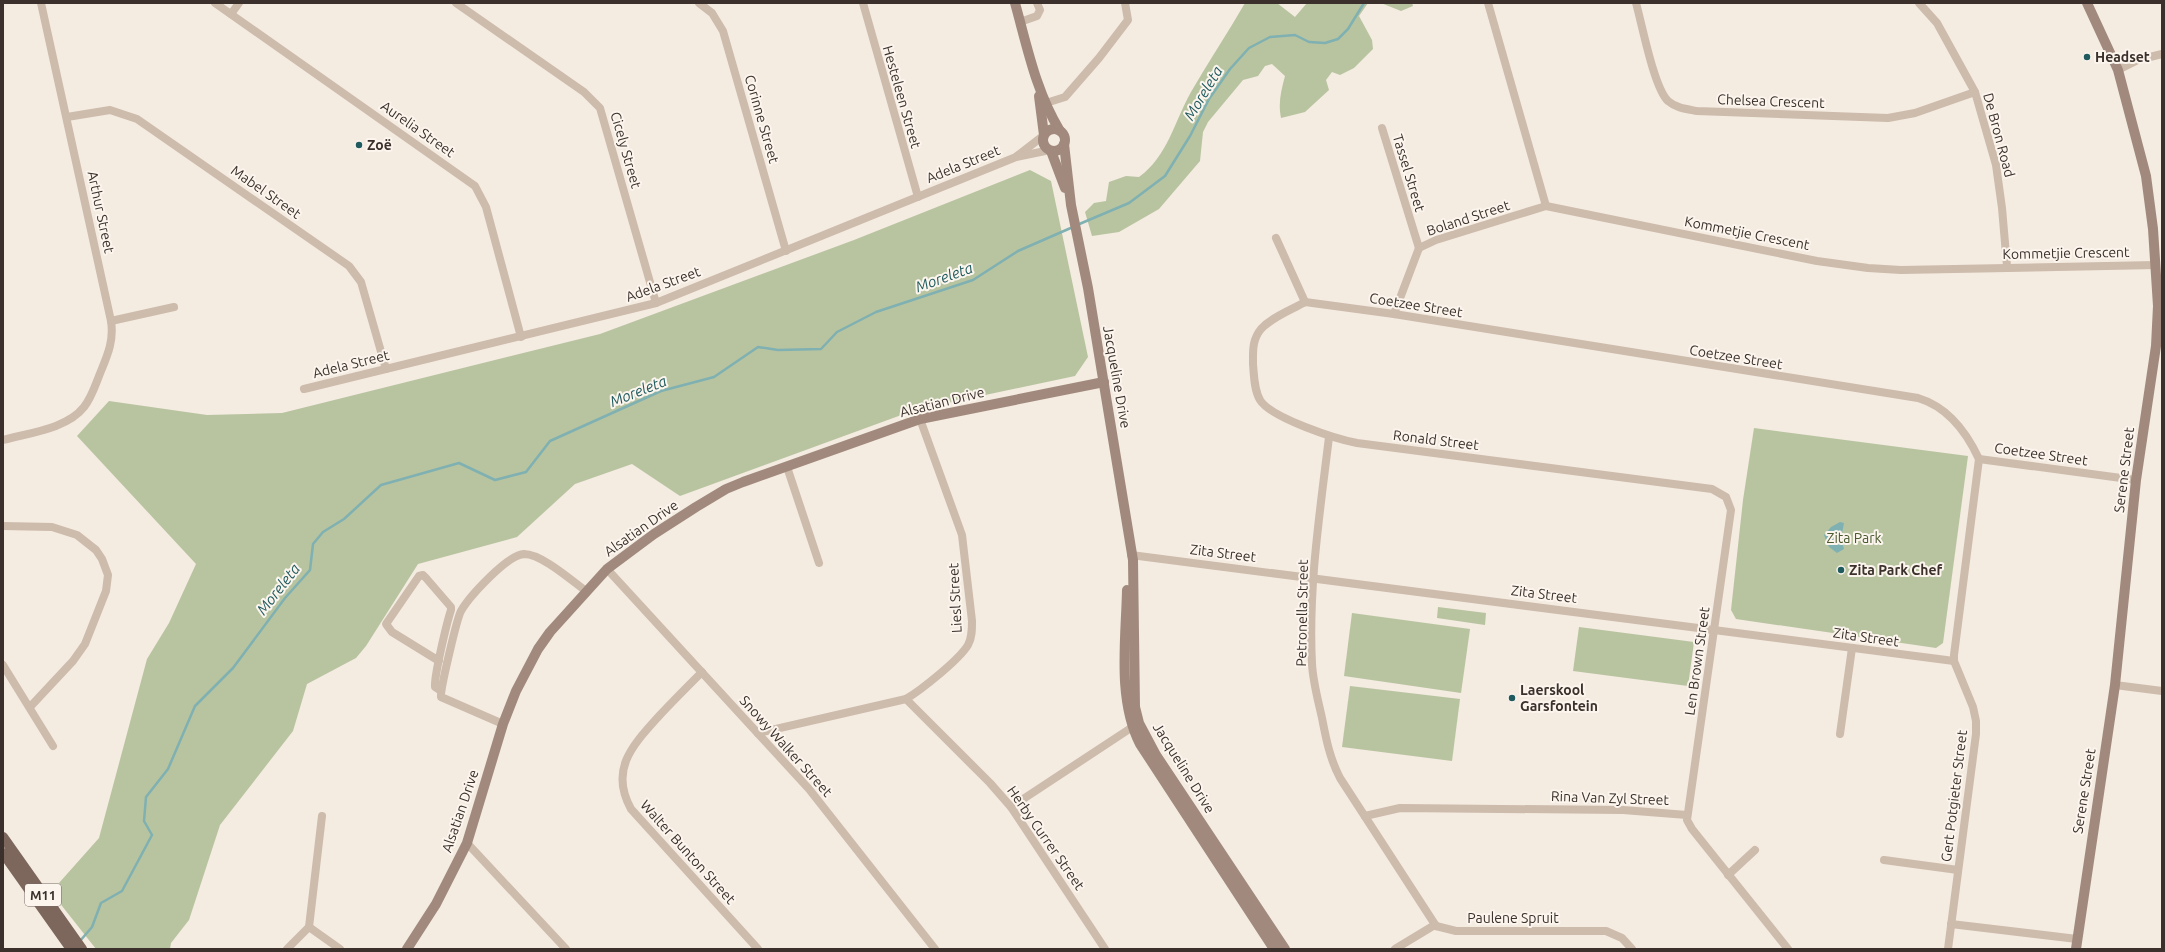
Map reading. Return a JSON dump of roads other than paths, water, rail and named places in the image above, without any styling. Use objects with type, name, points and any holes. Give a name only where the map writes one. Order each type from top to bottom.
[{"type":"main road","name":"M11","points":[[3,836],[58,924],[71,949]]},
{"type":"main road","name":"M11","points":[[3,852],[58,924],[82,949]]},
{"type":"street","name":"Arthur Street","points":[[4,439],[46,429],[72,418],[85,407],[95,387],[111,345],[111,321],[42,3]]},
{"type":"street","name":"Aurelia Street","points":[[215,3],[475,186],[486,207],[521,337]]},
{"type":"street","points":[[231,14],[239,3]]},
{"type":"street","name":"Cicely Street","points":[[456,3],[584,92],[600,108],[656,303]]},
{"type":"street","name":"Corinne Street","points":[[699,3],[712,13],[723,31],[786,251]]},
{"type":"street","name":"Hesteleen Street","points":[[863,3],[918,197]]},
{"type":"street","points":[[1015,3],[1038,86],[1044,146],[1051,151],[1058,151],[1064,144],[1064,137],[1038,86]]},
{"type":"street","points":[[1020,22],[1037,16],[1040,10],[1038,3]]},
{"type":"street","points":[[1046,103],[1065,97],[1099,58],[1128,20],[1125,3]]},
{"type":"street","points":[[1488,3],[1546,206]]},
{"type":"street","name":"Chelsea Crescent","points":[[1636,3],[1661,91],[1672,104],[1682,109],[1697,111],[1888,118],[1915,112],[1975,92]]},
{"type":"street","name":"De Bron Road","points":[[1919,3],[1937,23],[1975,92],[1996,165],[2002,208],[2007,266]]},
{"type":"street","name":"Serene Street","points":[[2076,944],[2115,685],[2136,480],[2158,326],[2156,265],[2149,191],[2118,70],[2086,3]]},
{"type":"street","points":[[2118,70],[2138,60],[2162,54]]},
{"type":"street","name":"Mabel Street","points":[[66,117],[110,110],[122,112],[137,119],[349,266],[361,282],[386,369]]},
{"type":"street","name":"Tassel Street","points":[[1382,128],[1419,248]]},
{"type":"street","points":[[1044,135],[1050,130],[1060,131]]},
{"type":"street","name":"Adela Street","points":[[1016,157],[1044,135]]},
{"type":"street","name":"Jacqueline Drive","points":[[1064,144],[1071,205]]},
{"type":"street","name":"Adela Street","points":[[304,389],[656,303],[1016,157],[1051,151]]},
{"type":"street","name":"Jacqueline Drive","points":[[1051,151],[1071,205],[1080,246],[1104,382],[1131,555],[1128,564],[1126,669],[1127,703],[1136,725],[1140,744],[1274,949]]},
{"type":"street","name":"Boland Street","points":[[1394,314],[1419,248],[1436,240],[1546,206]]},
{"type":"street","name":"Kommetjie Crescent","points":[[1546,206],[1776,253],[1868,268],[1901,270],[2007,266],[2156,265]]},
{"type":"street","points":[[1276,238],[1305,302]]},
{"type":"street","name":"Coetzee Street","points":[[1305,302],[1394,314],[1918,398],[1938,405],[1944,410],[1969,440],[1979,459],[2136,480]]},
{"type":"street","name":"Ronald Street","points":[[1305,302],[1280,316],[1263,328],[1253,342],[1254,375],[1258,394],[1264,404],[1280,414],[1329,437],[1357,443],[1712,489],[1726,497],[1731,510]]},
{"type":"street","points":[[111,321],[174,307]]},
{"type":"street","name":"Alsatian Drive","points":[[406,949],[436,904],[467,843],[504,724],[516,691],[538,649],[550,632],[607,570],[654,534],[716,495],[743,482],[920,419],[1104,382]]},
{"type":"street","name":"Liesl Street","points":[[758,733],[906,699],[925,685],[962,653],[968,644],[972,632],[962,535],[920,419]]},
{"type":"street","name":"Petronella Street","points":[[1329,437],[1317,529],[1312,665],[1325,735],[1332,762],[1436,926]]},
{"type":"street","name":"Gert Potgieter Street","points":[[1948,949],[1975,748],[1976,721],[1973,707],[1954,661],[1955,639],[1979,459]]},
{"type":"street","points":[[787,467],[819,562]]},
{"type":"street","name":"Len Brown Street","points":[[1687,815],[1707,694],[1731,510]]},
{"type":"street","points":[[3,526],[52,527],[77,535],[96,550],[102,559],[108,575],[106,591],[82,648],[73,661],[30,707]]},
{"type":"street","points":[[442,695],[461,611],[493,575],[513,558],[523,554],[536,557],[586,592]]},
{"type":"street","name":"Zita Street","points":[[1131,555],[1715,629],[1954,661]]},
{"type":"street","name":"Snowy Walker Street","points":[[607,570],[809,789],[854,844],[935,949]]},
{"type":"street","points":[[440,661],[392,632],[386,624],[419,576],[423,575],[451,607],[440,661],[434,680],[435,687],[442,695],[504,724]]},
{"type":"street","points":[[1840,734],[1852,648]]},
{"type":"street","points":[[3,665],[53,746]]},
{"type":"street","name":"Walter Bunton Street","points":[[702,672],[632,746],[624,767],[622,788],[631,810],[758,949]]},
{"type":"street","points":[[2115,685],[2162,691]]},
{"type":"street","name":"Herby Currer Street","points":[[906,699],[990,783],[1011,807],[1105,949]]},
{"type":"street","points":[[1011,807],[1136,725]]},
{"type":"street","name":"Jacqueline Drive","points":[[1136,725],[1285,949]]},
{"type":"street","name":"Rina Van Zyl Street","points":[[1365,816],[1391,809],[1407,808],[1623,810],[1687,815],[1692,829],[1788,949]]},
{"type":"street","points":[[286,949],[309,928],[322,816]]},
{"type":"street","points":[[467,843],[566,949]]},
{"type":"street","points":[[1728,875],[1755,850]]},
{"type":"street","points":[[1884,860],[1958,870]]},
{"type":"street","points":[[1951,924],[2076,944]]},
{"type":"street","points":[[1395,949],[1425,930],[1436,926]]},
{"type":"street","name":"Paulene Spruit","points":[[1436,926],[1456,930],[1606,931],[1622,938],[1632,949]]},
{"type":"street","points":[[309,928],[340,949]]},
{"type":"water","points":[[1840,522],[1844,523],[1841,539],[1844,549],[1837,553],[1829,547],[1824,535],[1831,527]]},
{"type":"waterway","name":"Moreleta","points":[[1077,225],[1129,203],[1165,176],[1190,136],[1209,99],[1230,69],[1249,48],[1270,37],[1295,35],[1309,42],[1325,43],[1338,39],[1348,29],[1364,3]]},
{"type":"waterway","name":"Moreleta","points":[[80,941],[92,927],[101,903],[122,891],[152,835],[144,821],[146,797],[168,769],[195,706],[233,668],[285,598],[310,570],[313,544],[323,532],[344,519],[381,485],[459,463],[495,480],[526,472],[550,441],[661,391],[714,377],[758,347],[778,350],[821,349],[837,332],[876,312],[973,280],[1018,251],[1073,227]]},
{"type":"place","name":"Headset","points":[[2087,57]]},
{"type":"place","name":"Zoë","points":[[359,145]]},
{"type":"place","name":"Zita Park Chef","points":[[1841,570]]},
{"type":"place","name":"Laerskool Garsfontein","points":[[1512,698]]},
{"type":"park label","name":"Zita Park","points":[[1854,538]]}]
